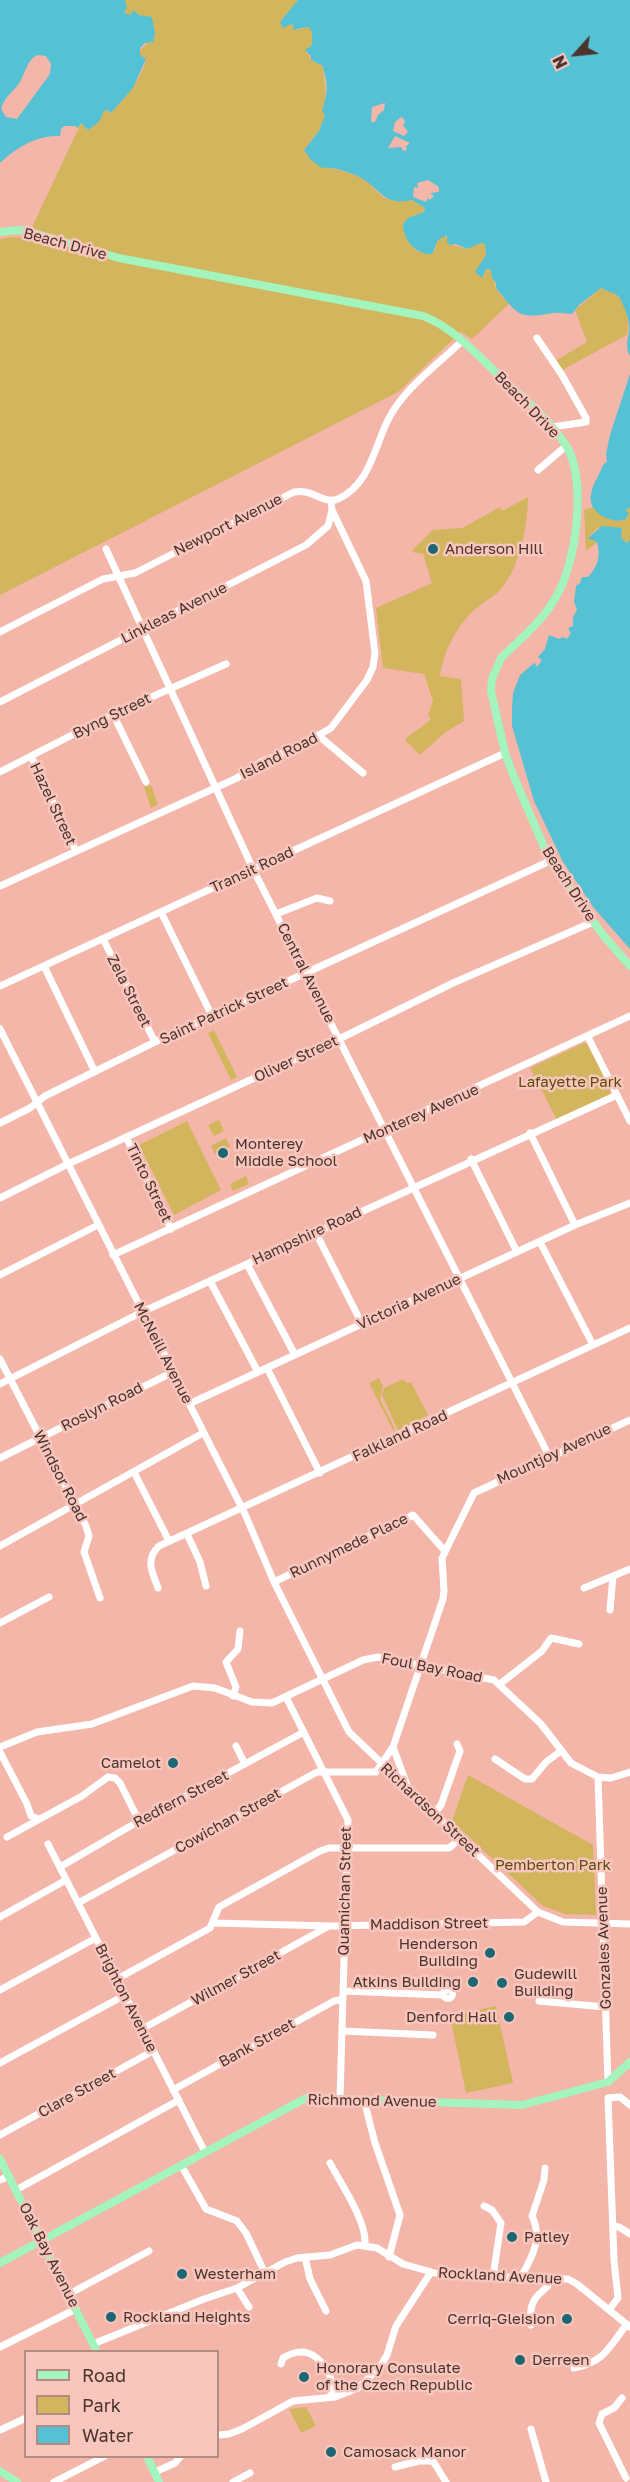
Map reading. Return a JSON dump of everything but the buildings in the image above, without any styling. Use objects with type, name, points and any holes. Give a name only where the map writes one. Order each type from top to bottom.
[{"type":"main road","name":"Beach Drive","points":[[0,232],[18,230],[30,232],[119,258],[410,313],[438,322],[462,341],[552,427],[566,446],[574,464],[578,488],[570,564],[551,605],[501,658],[492,679],[493,706],[505,753],[550,861],[593,922],[630,966]]},
{"type":"main road","name":"Richmond Avenue","points":[[0,2263],[306,2098],[515,2105],[608,2082],[630,2062]]},
{"type":"main road","name":"Oak Bay Avenue","points":[[0,2159],[4,2178],[16,2190],[95,2348]]},
{"type":"main road","points":[[148,2458],[159,2482]]},
{"type":"main road","points":[[0,2471],[17,2482]]},
{"type":"street","points":[[537,338],[562,375],[586,418],[586,422],[552,427]]},
{"type":"street","points":[[331,500],[345,495],[360,481],[372,462],[386,423],[397,405],[462,341]]},
{"type":"street","points":[[538,470],[566,446]]},
{"type":"street","name":"Newport Avenue","points":[[0,632],[102,579],[119,578],[135,573],[294,492],[307,491],[331,500]]},
{"type":"street","name":"Island Road","points":[[0,886],[237,778],[261,762],[319,736],[331,728],[367,680],[375,660],[366,581],[332,510],[331,500]]},
{"type":"street","name":"Linkleas Avenue","points":[[0,702],[306,545],[328,526],[332,510]]},
{"type":"street","name":"Central Avenue","points":[[106,549],[253,869],[549,1456]]},
{"type":"street","name":"Byng Street","points":[[0,772],[113,714],[226,664]]},
{"type":"street","points":[[113,714],[146,782]]},
{"type":"street","points":[[319,736],[363,773]]},
{"type":"street","name":"Transit Road","points":[[0,986],[505,753]]},
{"type":"street","name":"Hazel Street","points":[[31,756],[76,851]]},
{"type":"street","name":"Saint Patrick Street","points":[[0,1123],[45,1096],[155,1042],[550,861]]},
{"type":"street","points":[[276,914],[317,898],[330,901]]},
{"type":"street","points":[[161,912],[212,1016]]},
{"type":"street","name":"Oliver Street","points":[[0,1198],[453,983],[593,922]]},
{"type":"street","name":"Zela Street","points":[[103,939],[155,1042]]},
{"type":"street","points":[[44,966],[95,1072]]},
{"type":"street","name":"Monterey Avenue","points":[[114,1255],[630,1016]]},
{"type":"street","name":"McNeill Avenue","points":[[0,1029],[3,1046],[68,1164],[173,1372],[241,1507],[274,1582],[322,1679]]},
{"type":"street","points":[[588,1037],[630,1121]]},
{"type":"street","name":"Hampshire Road","points":[[0,1384],[142,1312],[530,1132],[616,1095]]},
{"type":"street","points":[[530,1132],[576,1225]]},
{"type":"street","name":"Tinto Street","points":[[126,1137],[171,1228]]},
{"type":"street","points":[[471,1160],[517,1252]]},
{"type":"street","name":"Victoria Avenue","points":[[189,1404],[576,1225],[630,1203]]},
{"type":"street","points":[[0,1275],[98,1225]]},
{"type":"street","points":[[315,1231],[362,1324]]},
{"type":"street","points":[[540,1242],[593,1345]]},
{"type":"street","points":[[247,1264],[295,1355]]},
{"type":"street","points":[[210,1281],[258,1372]]},
{"type":"street","name":"Falkland Road","points":[[169,1541],[630,1328]]},
{"type":"street","name":"Windsor Road","points":[[0,1359],[75,1505],[88,1536],[84,1552],[100,1598]]},
{"type":"street","points":[[267,1368],[320,1473]]},
{"type":"street","name":"Roslyn Road","points":[[0,1458],[173,1372]]},
{"type":"street","name":"Mountjoy Avenue","points":[[444,1550],[468,1502],[478,1490],[630,1420]]},
{"type":"street","points":[[0,1546],[203,1433]]},
{"type":"street","points":[[134,1472],[169,1541],[152,1552],[150,1564],[158,1587]]},
{"type":"street","name":"Runnymede Place","points":[[274,1582],[413,1515],[444,1550]]},
{"type":"street","points":[[187,1534],[200,1562],[206,1586]]},
{"type":"street","points":[[381,1764],[393,1746],[443,1599],[442,1558],[444,1550]]},
{"type":"street","points":[[584,1588],[630,1569]]},
{"type":"street","points":[[610,1610],[613,1576]]},
{"type":"street","points":[[0,1623],[49,1597]]},
{"type":"street","points":[[233,1696],[236,1688],[226,1662],[239,1647],[240,1631]]},
{"type":"street","points":[[500,1684],[542,1651],[551,1638],[579,1644]]},
{"type":"street","name":"Foul Bay Road","points":[[0,1747],[37,1732],[92,1724],[187,1687],[215,1688],[233,1696],[264,1703],[286,1697],[370,1658],[378,1657],[494,1680],[541,1724],[571,1763],[598,1778]]},
{"type":"street","name":"Richardson Street","points":[[322,1679],[349,1732],[538,1912],[563,1922],[630,1924]]},
{"type":"street","name":"Quamichan Street","points":[[286,1697],[348,1820],[340,2099]]},
{"type":"street","name":"Redfern Street","points":[[60,1867],[139,1821],[304,1732]]},
{"type":"street","points":[[434,1814],[441,1805],[460,1751],[457,1744]]},
{"type":"street","points":[[236,1746],[245,1764]]},
{"type":"street","points":[[393,1746],[409,1790]]},
{"type":"street","points":[[495,1759],[525,1779],[532,1779],[546,1762],[561,1751]]},
{"type":"street","points":[[0,1752],[27,1804],[42,1819]]},
{"type":"street","name":"Cowichan Street","points":[[78,1903],[317,1772],[376,1772],[381,1764]]},
{"type":"street","points":[[598,1778],[611,1778],[630,1772]]},
{"type":"street","points":[[7,1837],[33,1821],[42,1819],[108,1777],[115,1778],[120,1783],[139,1821]]},
{"type":"street","name":"Gonzales Avenue","points":[[598,1778],[608,2082]]},
{"type":"street","points":[[117,1979],[206,1930],[213,1923],[219,1907],[320,1851],[330,1848],[449,1848],[460,1839]]},
{"type":"street","name":"Brighton Avenue","points":[[48,1844],[205,2152]]},
{"type":"street","points":[[0,1917],[66,1880]]},
{"type":"street","name":"Maddison Street","points":[[213,1923],[330,1926],[524,1922],[538,1912]]},
{"type":"street","name":"Wilmer Street","points":[[142,2029],[330,1926]]},
{"type":"street","points":[[0,1990],[96,1938]]},
{"type":"street","points":[[343,1991],[443,1995]]},
{"type":"street","points":[[0,2062],[125,1995]]},
{"type":"street","name":"Bank Street","points":[[173,2090],[334,2001],[343,1999]]},
{"type":"street","points":[[539,2001],[605,2007]]},
{"type":"street","points":[[342,2031],[434,2035]]},
{"type":"street","name":"Clare Street","points":[[0,2135],[153,2051]]},
{"type":"street","points":[[609,2310],[618,2298],[608,2098],[620,2097],[630,2105]]},
{"type":"street","points":[[16,2190],[179,2100]]},
{"type":"street","points":[[364,2100],[375,2144],[400,2215],[389,2257]]},
{"type":"street","points":[[95,2348],[204,2299],[237,2288],[285,2262],[305,2257],[330,2255],[349,2246],[364,2245],[365,2238],[357,2213],[330,2163]]},
{"type":"street","points":[[181,2165],[206,2209],[231,2218],[242,2226],[266,2273]]},
{"type":"street","points":[[521,2277],[535,2251],[538,2228],[532,2216],[544,2180],[545,2168]]},
{"type":"street","points":[[484,2206],[492,2210],[501,2223],[493,2277]]},
{"type":"street","points":[[613,2226],[619,2226],[630,2234]]},
{"type":"street","name":"Rockland Avenue","points":[[364,2245],[377,2248],[402,2264],[431,2272],[493,2277],[568,2279],[628,2325]]},
{"type":"street","points":[[69,2294],[149,2251]]},
{"type":"street","points":[[305,2257],[309,2279],[326,2311]]},
{"type":"street","points":[[219,2435],[242,2429],[293,2401],[335,2397],[358,2388],[380,2367],[387,2355],[396,2326],[431,2272]]},
{"type":"street","points":[[531,2325],[532,2302],[539,2292],[549,2286],[551,2278]]},
{"type":"street","points":[[237,2288],[249,2307]]},
{"type":"street","points":[[0,2347],[76,2308]]},
{"type":"street","points":[[574,2368],[590,2365],[602,2357],[628,2325]]},
{"type":"street","points":[[281,2364],[284,2358],[297,2352],[312,2354],[321,2360],[334,2386],[330,2397]]},
{"type":"street","points":[[618,2482],[628,2477],[599,2423],[602,2414],[614,2408],[622,2398]]},
{"type":"street","points":[[0,2430],[24,2419]]},
{"type":"street","points":[[531,2429],[546,2482]]},
{"type":"street","points":[[54,2482],[103,2458]]},
{"type":"street","points":[[155,2472],[175,2463],[180,2458]]},
{"type":"street","points":[[394,2467],[433,2461],[446,2482]]},
{"type":"street","points":[[233,2482],[250,2474]]},
{"type":"green space","points":[[125,0],[298,0],[281,22],[283,26],[292,24],[297,30],[308,27],[312,32],[312,45],[305,51],[311,60],[323,66],[325,92],[323,110],[325,115],[319,131],[304,150],[322,166],[360,177],[390,200],[412,200],[425,208],[424,212],[408,218],[405,223],[410,242],[416,249],[426,252],[434,251],[438,240],[446,235],[452,245],[467,249],[481,243],[485,244],[487,253],[478,275],[482,277],[486,269],[492,271],[496,289],[509,304],[472,339],[461,332],[398,392],[0,595],[0,239],[27,238],[81,123],[88,130],[95,125],[106,110],[111,113],[141,73],[146,59],[139,55],[140,50],[149,42],[148,17],[136,14],[125,15]]},
{"type":"green space","points":[[601,288],[616,294],[622,301],[627,316],[627,335],[562,370],[555,361],[587,342],[575,310]]},
{"type":"green space","points":[[528,497],[522,545],[514,569],[501,589],[471,613],[458,628],[442,666],[440,676],[461,679],[464,721],[446,732],[420,755],[405,740],[431,719],[428,715],[433,701],[424,674],[383,668],[376,608],[432,583],[423,554],[412,552],[432,530],[462,528],[500,507],[502,511]]},
{"type":"green space","points":[[593,507],[609,519],[622,521],[625,510],[630,508],[630,540],[627,543],[621,538],[622,528],[598,528],[588,537],[597,542],[586,551],[584,510]]},
{"type":"green space","points":[[151,785],[158,804],[151,808],[144,787]]},
{"type":"green space","points":[[214,1030],[237,1077],[231,1080],[208,1033]]},
{"type":"green space","name":"Lafayette Park","points":[[584,1043],[587,1044],[610,1088],[610,1096],[557,1120],[530,1068]]},
{"type":"green space","points":[[219,1120],[224,1131],[214,1136],[208,1125]]},
{"type":"green space","points":[[187,1121],[221,1190],[174,1215],[139,1145]]},
{"type":"green space","points":[[226,1138],[230,1147],[215,1154],[211,1146]]},
{"type":"green space","points":[[246,1176],[249,1184],[233,1191],[230,1184]]},
{"type":"green space","points":[[379,1378],[383,1386],[380,1399],[395,1429],[393,1430],[369,1383]]},
{"type":"green space","points":[[403,1379],[407,1383],[411,1382],[428,1415],[398,1430],[382,1395],[384,1388]]},
{"type":"green space","name":"Pemberton Park","points":[[468,1775],[593,1845],[596,1915],[565,1914],[543,1906],[452,1821]]},
{"type":"green space","points":[[496,2006],[513,2083],[466,2093],[450,2016]]},
{"type":"green space","points":[[306,2407],[316,2426],[301,2433],[289,2409]]},
{"type":"water","points":[[0,0],[125,0],[127,8],[124,13],[131,15],[133,10],[139,15],[152,17],[155,34],[153,42],[145,43],[140,48],[140,55],[146,59],[133,88],[111,113],[104,111],[99,122],[88,130],[81,123],[78,128],[64,126],[60,136],[28,143],[0,163]],"holes":[[[37,55],[46,56],[51,64],[50,74],[17,119],[6,117],[1,109],[2,105],[18,85],[30,61]]]},
{"type":"water","points":[[298,0],[630,0],[630,356],[627,345],[629,325],[626,312],[616,294],[601,288],[579,305],[572,314],[556,313],[533,316],[520,313],[496,288],[491,270],[486,269],[482,278],[475,272],[486,255],[485,244],[481,243],[467,249],[456,244],[450,245],[447,242],[447,235],[438,240],[432,254],[421,252],[408,241],[403,224],[408,218],[424,212],[425,208],[412,200],[396,201],[385,197],[349,172],[322,168],[311,160],[304,150],[319,131],[325,115],[322,111],[327,87],[323,66],[311,60],[311,56],[305,50],[312,45],[312,32],[308,27],[292,30],[294,27],[292,24],[283,28],[280,22]],"holes":[[[385,103],[384,110],[375,122],[371,122],[372,107]],[[401,117],[404,119],[403,125],[408,132],[404,136],[393,131],[395,122]],[[395,136],[410,143],[406,146],[407,150],[403,151],[401,147],[388,148]],[[428,180],[439,187],[439,192],[430,193],[434,196],[430,200],[428,198],[426,202],[413,197],[414,187],[418,188],[417,183]]]},
{"type":"water","points":[[630,374],[630,508],[625,510],[629,513],[626,519],[611,520],[596,511],[591,502],[591,494],[602,466],[607,462],[606,454],[610,435]]},
{"type":"water","points":[[602,526],[622,528],[621,538],[627,543],[630,540],[630,949],[594,908],[563,862],[534,801],[512,726],[513,693],[520,675],[535,663],[537,667],[542,660],[538,657],[545,649],[549,635],[567,639],[571,633],[568,628],[573,626],[573,618],[577,609],[574,602],[576,586],[582,577],[588,577],[599,556],[597,542],[588,538]]},
{"type":"place","name":"Anderson Hill","points":[[433,549]]},
{"type":"place","name":"Monterey Middle School","points":[[223,1153]]},
{"type":"place","name":"Camelot","points":[[173,1763]]},
{"type":"place","name":"Henderson Building","points":[[490,1953]]},
{"type":"place","name":"Atkins Building","points":[[473,1982]]},
{"type":"place","name":"Gudewill Building","points":[[502,1983]]},
{"type":"place","name":"Denford Hall","points":[[509,2017]]},
{"type":"place","name":"Patley","points":[[512,2237]]},
{"type":"place","name":"Westerham","points":[[182,2274]]},
{"type":"place","name":"Rockland Heights","points":[[111,2317]]},
{"type":"place","name":"Cerriq-Gleision","points":[[567,2319]]},
{"type":"place","name":"Derreen","points":[[520,2360]]},
{"type":"place","name":"Honorary Consulate of the Czech Republic","points":[[304,2377]]},
{"type":"place","name":"Camosack Manor","points":[[331,2452]]}]
